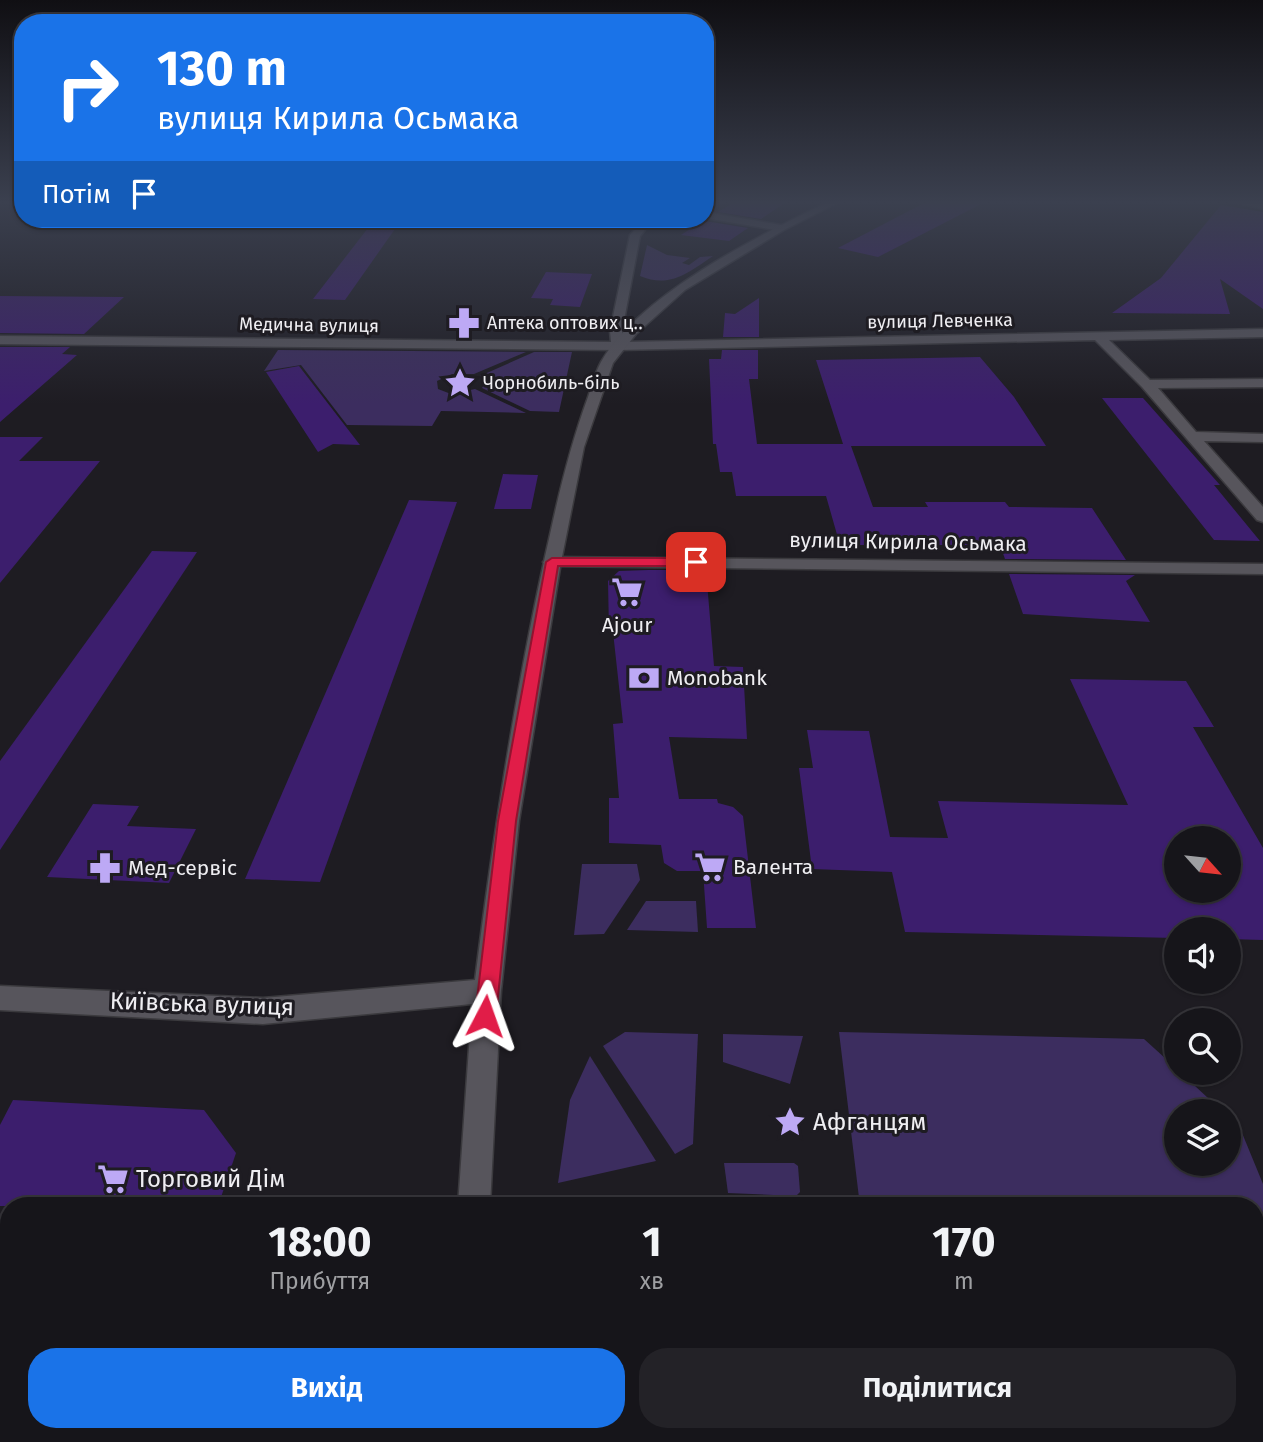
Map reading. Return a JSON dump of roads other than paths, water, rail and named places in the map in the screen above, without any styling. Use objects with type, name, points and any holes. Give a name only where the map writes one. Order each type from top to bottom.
[{"type":"street","points":[[618,346],[616,331],[628,269]]},
{"type":"street","points":[[474,1197],[486,990],[507,821],[552,562],[577,447],[607,363],[618,346],[681,288],[712,269]]},
{"type":"street","name":"вулиця Левченка","points":[[618,346],[1263,333]]},
{"type":"street","points":[[1097,335],[1147,384],[1263,517]]},
{"type":"street","name":"Медична вулиця","points":[[0,340],[618,346]]},
{"type":"street","points":[[1147,384],[1263,383]]},
{"type":"street","points":[[1193,436],[1263,439]]},
{"type":"street","name":"вулиця Кирила Осьмака","points":[[552,562],[1263,569]]},
{"type":"street","name":"Київська вулиця","points":[[0,998],[263,1011],[486,990]]},
{"type":"place","name":"Аптека оптових ц‥","points":[[464,323]]},
{"type":"place","name":"Чорнобиль-біль","points":[[460,383]]},
{"type":"place","name":"Ajour","points":[[627,592]]},
{"type":"place","name":"Monobank","points":[[644,678]]},
{"type":"place","name":"Валента","points":[[710,867]]},
{"type":"place","name":"Мед-сервіс","points":[[105,868]]},
{"type":"place","name":"Афганцям","points":[[790,1122]]},
{"type":"place","name":"Торговий Дім","points":[[113,1179]]}]
